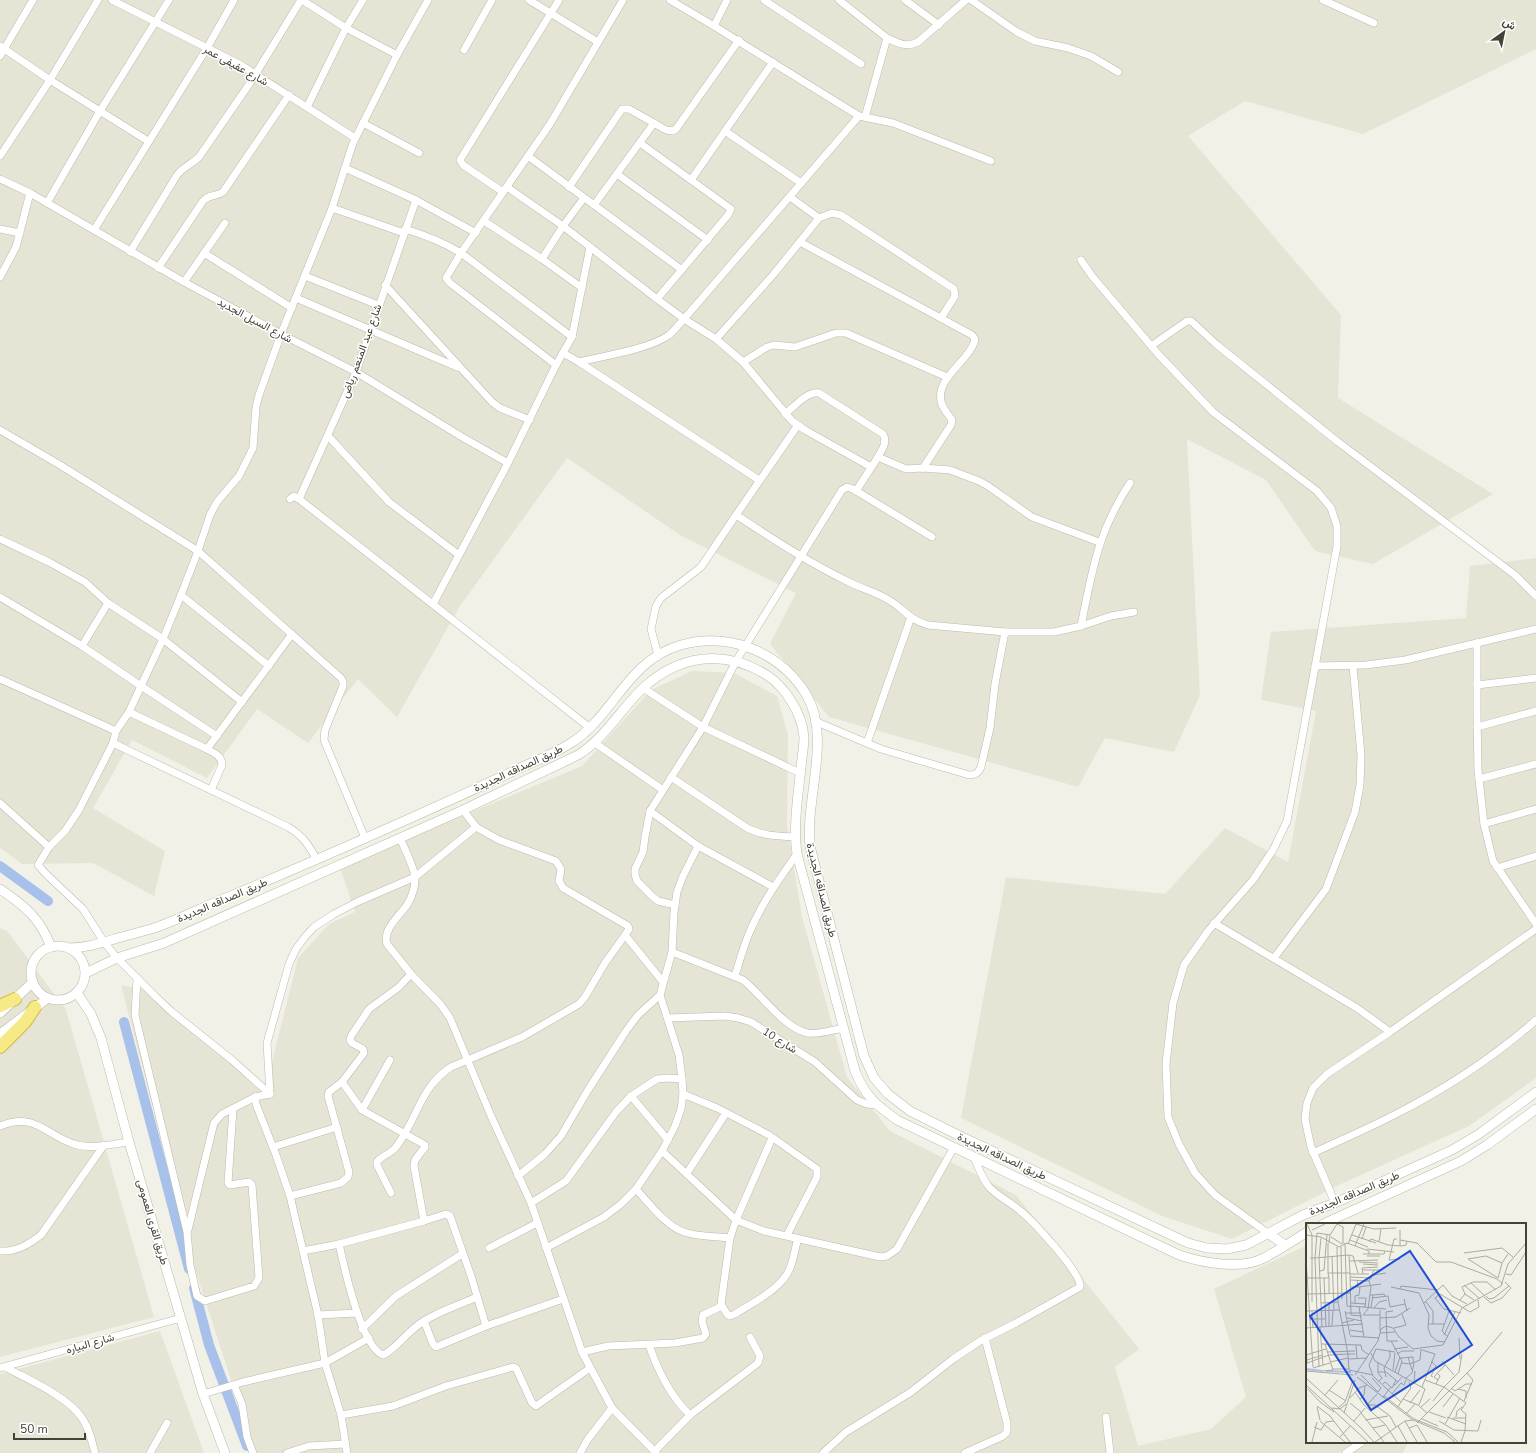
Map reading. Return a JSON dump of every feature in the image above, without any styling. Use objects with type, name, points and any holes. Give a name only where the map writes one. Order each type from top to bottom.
[{"type":"highway","points":[[0,1006],[15,999]]},
{"type":"highway","points":[[0,1047],[25,1022],[35,1007]]},
{"type":"street","points":[[0,56],[2,47],[33,0]]},
{"type":"street","points":[[0,156],[50,80],[98,0]]},
{"type":"street","name":"شارع عفيفى عمر","points":[[112,0],[256,74],[355,138]]},
{"type":"street","points":[[47,203],[100,111],[169,0]]},
{"type":"street","points":[[94,230],[207,48],[234,0]]},
{"type":"street","points":[[130,252],[177,175],[182,169],[194,162],[199,157],[256,74],[301,0],[346,28],[397,55]]},
{"type":"street","points":[[308,108],[346,28],[363,0]]},
{"type":"street","points":[[270,1094],[232,1060],[172,1012],[116,958],[83,909],[38,865],[47,853],[49,847],[65,831],[79,810],[113,743],[116,731],[129,712],[163,639],[198,551],[210,515],[217,502],[239,476],[253,448],[255,439],[256,407],[259,395],[280,334],[332,208],[355,138],[397,55],[428,0]]},
{"type":"street","points":[[464,50],[492,0]]},
{"type":"street","points":[[529,0],[598,42]]},
{"type":"street","points":[[559,0],[460,160],[463,165],[564,226],[657,299],[684,319],[716,339],[743,362],[785,414],[798,425],[871,467]]},
{"type":"street","points":[[556,365],[510,331],[448,280],[447,275],[550,124],[624,0]]},
{"type":"street","points":[[670,0],[739,40],[862,116],[893,123],[991,161]]},
{"type":"street","points":[[714,26],[728,0]]},
{"type":"street","points":[[764,0],[861,64]]},
{"type":"street","points":[[839,0],[887,38],[904,46],[918,42],[966,0]]},
{"type":"street","points":[[970,0],[1017,32],[1035,41],[1068,48],[1091,56],[1118,72]]},
{"type":"street","points":[[1323,0],[1374,23]]},
{"type":"street","points":[[908,1],[938,25]]},
{"type":"street","points":[[579,362],[619,353],[653,343],[669,335],[801,183],[862,116],[887,38]]},
{"type":"street","points":[[569,187],[622,108],[629,109],[670,131],[676,129],[739,40]]},
{"type":"street","points":[[2,47],[50,80],[148,141]]},
{"type":"street","points":[[691,180],[773,62]]},
{"type":"street","points":[[158,268],[203,201],[207,197],[219,195],[223,192],[289,95]]},
{"type":"street","points":[[363,123],[419,154]]},
{"type":"street","points":[[594,205],[654,123]]},
{"type":"street","points":[[725,131],[801,183]]},
{"type":"street","points":[[640,143],[731,209],[708,240],[657,299]]},
{"type":"street","points":[[528,156],[682,270]]},
{"type":"street","points":[[345,168],[416,200],[476,233]]},
{"type":"street","points":[[617,174],[708,240]]},
{"type":"street","name":"شارع السيل الجديد","points":[[0,179],[30,193],[158,268],[280,334],[356,372],[462,438],[508,463]]},
{"type":"street","points":[[0,277],[3,265],[14,252],[30,193]]},
{"type":"street","points":[[790,197],[819,218]]},
{"type":"street","points":[[542,259],[584,198]]},
{"type":"street","name":"شارع عبد المنعم رياض","points":[[299,499],[356,372],[378,305],[416,200]]},
{"type":"street","points":[[332,208],[404,231],[425,235],[444,243],[461,253],[572,337]]},
{"type":"street","points":[[716,339],[773,275],[819,218],[832,213],[841,214],[954,289],[954,296],[941,318]]},
{"type":"street","points":[[484,220],[582,288]]},
{"type":"street","points":[[184,282],[225,223]]},
{"type":"street","points":[[0,228],[20,233]]},
{"type":"street","points":[[800,242],[941,318],[975,339],[972,348],[947,377],[940,401],[952,420],[952,425],[923,468]]},
{"type":"street","points":[[433,604],[508,463],[556,365],[572,337],[590,247]]},
{"type":"street","points":[[204,253],[292,308]]},
{"type":"street","points":[[1081,260],[1092,276],[1151,346],[1187,385],[1213,412],[1317,491],[1331,508],[1337,526],[1337,546],[1287,821],[1273,850],[1253,880],[1214,923],[1184,965],[1173,1003],[1166,1064],[1168,1117],[1179,1144],[1195,1173],[1215,1195],[1285,1245]]},
{"type":"street","points":[[305,276],[378,305]]},
{"type":"street","points":[[385,285],[459,367],[496,405],[530,420]]},
{"type":"street","points":[[296,298],[459,367]]},
{"type":"street","points":[[1151,346],[1187,320],[1191,321],[1217,344],[1338,442],[1515,575],[1536,596]]},
{"type":"street","points":[[743,362],[774,345],[795,348],[836,332],[846,333],[947,377]]},
{"type":"street","points":[[563,353],[759,480]]},
{"type":"street","points":[[785,414],[813,392],[819,393],[883,434],[886,438],[885,443],[878,457],[856,491]]},
{"type":"street","points":[[658,655],[651,629],[656,606],[661,598],[701,567],[798,425]]},
{"type":"street","points":[[0,430],[60,465],[198,551],[341,678],[344,686],[325,730],[324,740],[365,838]]},
{"type":"street","points":[[328,436],[389,502],[459,556]]},
{"type":"street","points":[[878,457],[906,469],[923,468],[950,470],[979,481],[1032,517],[1099,542]]},
{"type":"street","points":[[1081,626],[1099,542],[1119,498],[1130,483]]},
{"type":"street","points":[[675,905],[663,903],[653,897],[638,881],[635,874],[635,869],[643,852],[650,812],[662,790],[704,727],[736,661],[842,490],[847,487],[856,491],[932,537]]},
{"type":"street","points":[[290,499],[294,496],[299,499],[590,728]]},
{"type":"street","points":[[736,515],[852,584],[888,599],[918,622],[928,625],[1005,632],[1054,632],[1081,626],[1111,616],[1134,612]]},
{"type":"street","points":[[0,539],[70,573],[85,582],[108,603],[163,639],[242,702]]},
{"type":"street","points":[[181,595],[268,666]]},
{"type":"street","points":[[0,596],[82,646],[217,736]]},
{"type":"street","points":[[82,646],[108,603]]},
{"type":"street","points":[[866,743],[911,617]]},
{"type":"street","points":[[1315,666],[1353,666],[1405,660],[1536,629]]},
{"type":"street","points":[[816,722],[881,750],[969,775],[974,775],[981,767],[990,728],[995,684],[1005,632]]},
{"type":"street","points":[[207,749],[292,634]]},
{"type":"street","name":"طريق الصداقه الجديدة","points":[[69,948],[92,946],[153,928],[317,860],[501,777],[560,749],[590,728],[631,677],[645,664],[658,655],[678,646],[700,641],[723,641],[745,646],[764,654],[781,665],[795,679],[807,696],[816,722],[818,738],[809,825],[810,846],[864,1056],[874,1078],[888,1094],[910,1111],[1188,1243],[1207,1248],[1227,1248],[1246,1245],[1303,1215],[1335,1203],[1452,1150],[1479,1134],[1536,1092]]},
{"type":"street","points":[[1477,643],[1477,727],[1479,779],[1484,824],[1493,861],[1534,916],[1536,924]]},
{"type":"street","name":"طريق الصداقه الجديدة","points":[[86,973],[116,958],[164,943],[463,810],[578,755],[595,743],[643,688],[673,668],[688,662],[703,659],[719,658],[736,661],[752,667],[768,676],[781,688],[792,703],[800,719],[804,736],[795,837],[797,854],[859,1081],[876,1105],[897,1120],[954,1148],[974,1156],[1179,1255],[1195,1260],[1212,1264],[1229,1264],[1246,1263],[1263,1259],[1306,1233]]},
{"type":"street","points":[[1274,958],[1326,889],[1355,812],[1360,785],[1361,755],[1353,666]]},
{"type":"street","points":[[631,677],[643,688],[704,727],[800,773]]},
{"type":"street","points":[[1477,685],[1536,678]]},
{"type":"street","points":[[0,679],[116,731]]},
{"type":"street","points":[[1477,727],[1536,711]]},
{"type":"street","points":[[129,712],[207,749],[218,756],[222,761],[222,765],[211,790]]},
{"type":"street","points":[[804,736],[818,738]]},
{"type":"street","points":[[113,743],[288,827],[307,843],[317,860]]},
{"type":"street","points":[[595,743],[662,790]]},
{"type":"street","points":[[1479,779],[1536,764]]},
{"type":"street","points":[[501,777],[508,789]]},
{"type":"street","points":[[671,777],[747,828],[759,834],[768,836],[795,837]]},
{"type":"street","points":[[0,803],[49,847]]},
{"type":"street","points":[[1484,824],[1536,809]]},
{"type":"street","points":[[391,1193],[377,1165],[377,1162],[395,1148],[406,1133],[424,1093],[431,1083],[441,1073],[466,1059],[522,1037],[579,1004],[629,929],[628,926],[563,888],[559,881],[561,869],[556,861],[499,840],[476,827],[463,810]]},
{"type":"street","points":[[650,812],[698,846],[774,887]]},
{"type":"street","points":[[395,825],[415,877],[412,896],[408,904],[388,931],[386,940],[387,944],[441,1005],[450,1018],[466,1059],[530,1203],[582,1352],[612,1408],[618,1416],[656,1452],[690,1415],[758,1363],[760,1356],[750,1337]]},
{"type":"street","points":[[270,1094],[267,1043],[289,964],[296,950],[314,927],[357,902],[415,877],[476,827]]},
{"type":"street","points":[[518,1176],[554,1146],[626,1031],[638,1015],[660,995],[672,952],[677,892],[698,846]]},
{"type":"street","points":[[735,976],[750,930],[758,913],[797,854]]},
{"type":"street","points":[[1497,868],[1536,856]]},
{"type":"street","points":[[0,889],[19,902],[35,917],[42,926],[51,947]]},
{"type":"street","points":[[1214,923],[1357,1008],[1390,1032]]},
{"type":"street","points":[[1340,1217],[1311,1147],[1305,1119],[1307,1103],[1312,1088],[1327,1074],[1390,1032],[1536,929]]},
{"type":"street","points":[[625,935],[664,982]]},
{"type":"street","points":[[60,946],[69,948],[76,952],[81,958],[84,966],[86,973],[82,988],[77,993],[63,1000],[48,998],[36,989],[33,982],[31,974],[34,961],[43,950],[51,947],[60,946]]},
{"type":"street","points":[[672,952],[735,976],[751,986],[782,1018],[794,1027],[807,1033],[818,1033],[844,1028]]},
{"type":"street","points":[[290,1196],[341,1183],[348,1177],[349,1172],[328,1096],[329,1092],[342,1082],[364,1053],[363,1049],[352,1043],[350,1040],[351,1036],[369,1009],[399,987],[412,974]]},
{"type":"street","points":[[137,978],[135,1015],[187,1232],[190,1265],[197,1296],[204,1301],[254,1286],[260,1278],[252,1185],[249,1182],[230,1185],[228,1183],[233,1109]]},
{"type":"street","points":[[0,1013],[33,982]]},
{"type":"street","name":"طريق القرى العمومى","points":[[77,993],[91,1014],[101,1038],[129,1142],[181,1318],[225,1453]]},
{"type":"street","points":[[546,1248],[604,1217],[621,1204],[636,1189],[662,1151],[675,1126],[684,1094],[679,1055],[660,995]]},
{"type":"street","points":[[0,1034],[48,998]]},
{"type":"street","name":"شارع 10","points":[[668,1018],[725,1016],[751,1022],[815,1062],[857,1100],[867,1104],[876,1105]]},
{"type":"street","points":[[1313,1153],[1396,1114],[1436,1092],[1490,1056],[1536,1020]]},
{"type":"street","points":[[362,1110],[390,1060]]},
{"type":"street","points":[[530,1203],[566,1181],[616,1112],[631,1096],[656,1079],[682,1079]]},
{"type":"street","points":[[342,1082],[362,1110],[406,1133],[425,1145],[415,1160],[414,1166],[424,1221]]},
{"type":"street","points":[[187,1232],[211,1130],[214,1123],[218,1117],[255,1097],[270,1094]]},
{"type":"street","points":[[684,1094],[726,1113],[772,1138],[817,1169],[817,1177],[787,1235]]},
{"type":"street","points":[[631,1096],[668,1140]]},
{"type":"street","points":[[255,1097],[256,1104],[290,1196],[318,1315],[325,1363],[341,1415],[347,1453]]},
{"type":"street","name":"طريق الصداقه الجديدة","points":[[1325,1223],[1461,1161],[1487,1145],[1536,1109]]},
{"type":"street","points":[[687,1173],[726,1113]]},
{"type":"street","points":[[0,1126],[8,1122],[29,1122],[40,1125],[70,1143],[88,1146],[129,1142]]},
{"type":"street","points":[[272,1147],[337,1127]]},
{"type":"street","points":[[662,1151],[736,1220],[764,1231],[880,1257],[887,1256],[897,1249],[960,1136]]},
{"type":"street","points":[[772,1138],[736,1220],[730,1238],[722,1295],[722,1306],[726,1314],[730,1316],[771,1291],[788,1273],[798,1238]]},
{"type":"street","points":[[0,1251],[7,1252],[19,1248],[31,1243],[41,1235],[104,1145]]},
{"type":"street","points":[[823,1453],[846,1432],[911,1392],[952,1359],[986,1338],[1080,1287],[1081,1284],[1073,1270],[1044,1233],[1019,1209],[988,1186],[974,1156]]},
{"type":"street","points":[[636,1189],[676,1229],[684,1232],[730,1238]]},
{"type":"street","points":[[303,1251],[339,1244],[446,1214],[450,1216],[462,1254],[471,1276],[486,1326]]},
{"type":"street","points":[[489,1248],[537,1224]]},
{"type":"street","points":[[339,1244],[362,1329],[378,1352],[383,1354],[424,1321],[477,1297]]},
{"type":"street","points":[[362,1329],[396,1296],[462,1254]]},
{"type":"street","points":[[424,1321],[433,1344],[436,1347],[486,1326],[563,1298]]},
{"type":"street","points":[[582,1352],[608,1346],[675,1343],[703,1338],[706,1334],[702,1322],[703,1315],[722,1306]]},
{"type":"street","points":[[318,1315],[357,1313]]},
{"type":"street","name":"شارع البياره","points":[[3,1368],[181,1318]]},
{"type":"street","points":[[206,1393],[232,1385],[325,1363],[369,1338]]},
{"type":"street","points":[[965,1453],[1003,1436],[1007,1432],[1007,1423],[986,1338]]},
{"type":"street","points":[[650,1345],[657,1368],[663,1379],[690,1415]]},
{"type":"street","points":[[341,1415],[393,1406],[446,1386],[513,1367],[516,1368],[532,1403],[536,1406],[590,1368]]},
{"type":"street","points":[[3,1368],[61,1398],[74,1407],[83,1419],[95,1453]]},
{"type":"street","points":[[232,1385],[242,1404],[247,1437],[253,1453]]},
{"type":"street","points":[[580,1453],[588,1439],[612,1408]]},
{"type":"street","points":[[1106,1417],[1110,1453]]},
{"type":"street","points":[[150,1453],[168,1423]]},
{"type":"street","points":[[1346,1453],[1361,1443]]},
{"type":"street","points":[[287,1453],[309,1446],[345,1444]]},
{"type":"shaded area","points":[[0,0],[1536,0],[1536,49],[1363,134],[1245,101],[1188,136],[1341,315],[1338,398],[1493,494],[1373,564],[1315,551],[1266,480],[1187,439],[1200,695],[1174,752],[1105,738],[1078,787],[829,717],[770,644],[796,593],[680,535],[567,458],[460,606],[397,717],[358,679],[308,743],[257,709],[207,778],[132,740],[93,808],[165,851],[154,896],[93,863],[22,864],[0,848]]},
{"type":"shaded area","points":[[1536,558],[1536,1078],[1469,1126],[1341,1184],[1232,1239],[1162,1216],[961,1118],[1006,877],[1165,894],[1225,828],[1288,862],[1316,711],[1261,700],[1271,632],[1466,618],[1470,566]]},
{"type":"shaded area","points":[[692,671],[734,673],[777,696],[788,735],[787,825],[802,917],[847,1077],[890,1131],[1016,1195],[1139,1349],[1115,1367],[1138,1446],[1211,1429],[1246,1397],[1214,1289],[1306,1245],[1306,1443],[1408,1443],[1403,1453],[256,1453],[193,1263],[121,985],[146,990],[266,1086],[298,958],[329,924],[355,912],[340,867],[582,766],[651,690]]},
{"type":"shaded area","points":[[0,928],[7,931],[66,1010],[154,1317],[0,1357]]},
{"type":"shaded area","points":[[160,1331],[204,1453],[0,1453],[0,1374]]},
{"type":"waterway","points":[[0,866],[48,901]]},
{"type":"waterway","points":[[124,1022],[189,1269]]},
{"type":"waterway","points":[[194,1288],[209,1345],[247,1446]]}]
